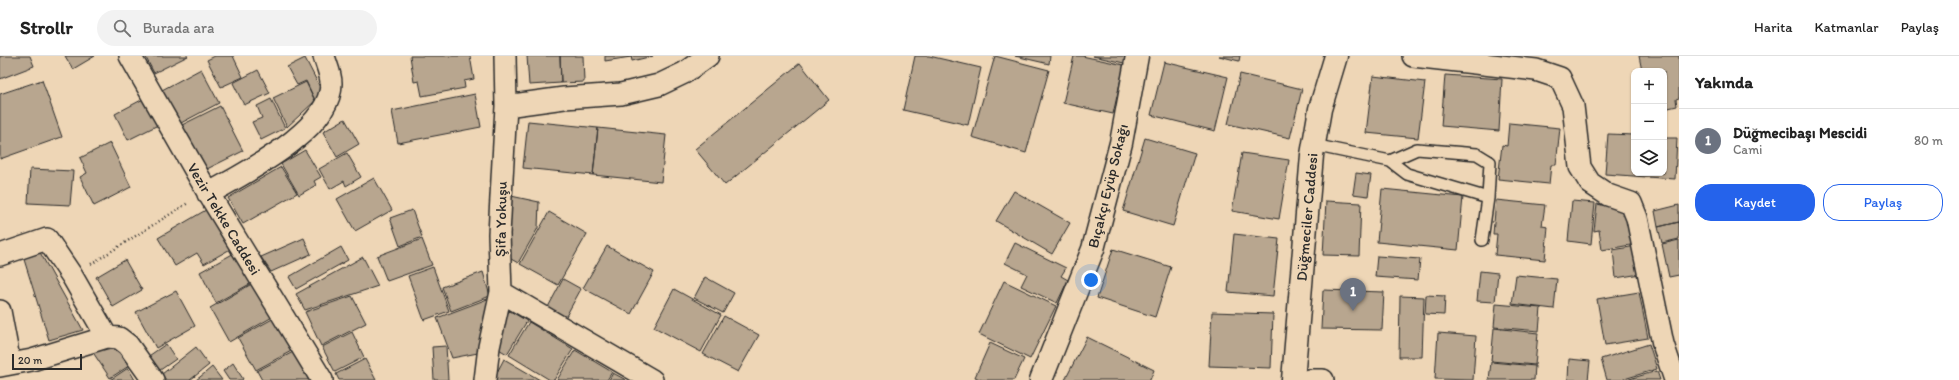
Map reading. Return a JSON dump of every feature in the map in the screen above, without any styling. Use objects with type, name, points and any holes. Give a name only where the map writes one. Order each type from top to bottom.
[{"type":"street","name":"Vezir Tekke Caddesi","points":[[130,56],[207,192],[322,380]]},
{"type":"street","points":[[207,192],[276,155],[325,108],[331,83],[324,56]]},
{"type":"street","name":"Şifa Yokuşu","points":[[485,380],[489,347],[501,292],[499,234],[506,106],[505,56]]},
{"type":"street","points":[[506,106],[564,98],[622,94],[659,85],[684,74],[708,56]]},
{"type":"street","name":"Bıçakçı Eyüp Sokağı","points":[[1041,380],[1093,249],[1121,142],[1137,56]]},
{"type":"street","name":"Düğmeciler Caddesi","points":[[1293,380],[1313,145],[1320,109],[1336,56]]},
{"type":"street","points":[[1413,56],[1536,70],[1560,78],[1573,106],[1580,167],[1590,183],[1608,195],[1631,203],[1637,218],[1662,344],[1675,380]]},
{"type":"street","points":[[0,255],[47,239],[72,276],[107,337]]},
{"type":"street","points":[[501,292],[652,380]]},
{"type":"street","points":[[0,311],[5,365],[70,350],[107,337],[118,338],[128,345],[153,380]]},
{"type":"street","points":[[1309,380],[1323,380]]},
{"type":"lane","points":[[1313,145],[1390,161],[1407,174],[1488,198]]},
{"type":"lane","points":[[1390,161],[1417,149],[1477,154],[1490,162],[1488,198],[1482,240]]},
{"type":"path","points":[[72,276],[207,192]]},
{"type":"building","points":[[0,56],[30,56],[34,66],[0,79]]},
{"type":"building","points":[[65,56],[95,56],[73,69]]},
{"type":"building","points":[[145,56],[188,56],[154,73]]},
{"type":"building","points":[[215,56],[233,56],[243,77],[221,87],[207,60]]},
{"type":"building","points":[[410,56],[470,56],[474,79],[464,81],[465,88],[422,96],[419,81],[414,82]]},
{"type":"building","points":[[527,56],[560,56],[561,83],[529,85]]},
{"type":"building","points":[[560,56],[583,56],[584,82],[561,83]]},
{"type":"building","points":[[605,56],[631,56],[631,57],[605,61]]},
{"type":"building","points":[[631,56],[653,56],[632,61]]},
{"type":"building","points":[[915,56],[929,56],[981,68],[968,125],[903,110]]},
{"type":"building","points":[[995,56],[1049,70],[1026,153],[972,137]]},
{"type":"building","points":[[1015,56],[1050,56],[1049,64]]},
{"type":"building","points":[[1074,56],[1082,56],[1124,65],[1113,114],[1063,103]]},
{"type":"building","points":[[1093,56],[1126,56],[1124,63]]},
{"type":"building","points":[[1219,56],[1240,56],[1239,61]]},
{"type":"building","points":[[1639,56],[1679,56],[1679,98],[1676,99],[1677,106],[1667,108],[1667,68],[1641,68]]},
{"type":"building","points":[[305,58],[324,95],[315,100],[306,81],[297,85],[287,67]]},
{"type":"building","points":[[1164,62],[1228,77],[1215,131],[1151,115]]},
{"type":"building","points":[[800,63],[829,100],[725,185],[695,149]]},
{"type":"building","points":[[201,69],[219,103],[179,124],[162,90]]},
{"type":"building","points":[[258,70],[270,93],[244,105],[233,83]]},
{"type":"building","points":[[1240,74],[1302,89],[1290,138],[1228,124]]},
{"type":"building","points":[[1445,75],[1502,79],[1499,131],[1441,126]]},
{"type":"building","points":[[1373,76],[1425,82],[1418,138],[1366,133]]},
{"type":"building","points":[[42,80],[62,137],[0,159],[0,94]]},
{"type":"building","points":[[306,82],[315,101],[287,127],[273,98]]},
{"type":"building","points":[[475,94],[481,127],[398,143],[392,111]]},
{"type":"building","points":[[147,97],[160,124],[128,140],[115,114]]},
{"type":"building","points":[[271,99],[285,128],[261,140],[252,122],[262,118],[257,106]]},
{"type":"building","points":[[220,106],[243,151],[203,171],[180,126]]},
{"type":"building","points":[[345,119],[359,144],[337,157],[323,132]]},
{"type":"building","points":[[528,121],[598,128],[593,175],[523,168]]},
{"type":"building","points":[[1509,123],[1560,128],[1556,165],[1551,165],[1549,184],[1498,179],[1502,145],[1507,146]]},
{"type":"building","points":[[598,128],[666,135],[661,182],[593,175]]},
{"type":"building","points":[[1608,134],[1631,135],[1631,176],[1605,174]]},
{"type":"building","points":[[1145,138],[1195,153],[1173,226],[1123,211]]},
{"type":"building","points":[[1667,138],[1677,138],[1675,179],[1633,176],[1667,176]]},
{"type":"building","points":[[110,143],[131,187],[94,206],[80,177],[87,173],[80,158]]},
{"type":"building","points":[[305,150],[321,177],[314,181],[316,185],[299,195],[281,164]]},
{"type":"building","points":[[347,153],[361,177],[346,186],[344,181],[330,189],[319,169]]},
{"type":"building","points":[[1242,153],[1289,160],[1279,219],[1232,211]]},
{"type":"building","points":[[281,167],[297,193],[243,224],[228,198]]},
{"type":"building","points":[[30,169],[73,171],[70,205],[28,203]]},
{"type":"building","points":[[1356,173],[1371,175],[1368,196],[1353,194]]},
{"type":"building","points":[[374,178],[392,210],[355,231],[337,199]]},
{"type":"building","points":[[1382,189],[1463,197],[1458,250],[1377,242]]},
{"type":"building","points":[[1014,191],[1070,223],[1052,254],[996,221]]},
{"type":"building","points":[[511,196],[539,202],[538,228],[518,263],[504,255]]},
{"type":"building","points":[[1496,200],[1545,205],[1542,226],[1548,227],[1545,260],[1495,255],[1497,234],[1493,234]]},
{"type":"building","points":[[1326,201],[1361,203],[1359,256],[1323,255]]},
{"type":"building","points":[[1572,201],[1595,203],[1591,244],[1568,241]]},
{"type":"building","points":[[1597,204],[1631,211],[1636,244],[1602,250],[1599,230],[1594,231]]},
{"type":"building","points":[[1679,205],[1679,222],[1658,227],[1655,211]]},
{"type":"building","points":[[211,207],[234,247],[204,264],[197,253],[175,266],[158,238]]},
{"type":"building","points":[[412,210],[422,237],[400,246],[390,218]]},
{"type":"building","points":[[549,212],[587,234],[558,285],[520,264]]},
{"type":"building","points":[[1679,222],[1679,239],[1662,243],[1658,227]]},
{"type":"building","points":[[1234,234],[1279,239],[1273,296],[1228,292]]},
{"type":"building","points":[[304,238],[311,254],[271,272],[261,257]]},
{"type":"building","points":[[422,239],[432,265],[387,281],[377,256]]},
{"type":"building","points":[[1679,240],[1679,275],[1669,277],[1662,244]]},
{"type":"building","points":[[1015,243],[1066,268],[1061,276],[1068,280],[1057,303],[1021,286],[1027,274],[1005,263]]},
{"type":"building","points":[[607,246],[654,272],[631,314],[583,288]]},
{"type":"building","points":[[1636,246],[1640,274],[1616,278],[1613,250]]},
{"type":"building","points":[[37,247],[83,330],[49,340],[22,253]]},
{"type":"building","points":[[341,247],[348,260],[296,289],[289,277]]},
{"type":"building","points":[[1113,249],[1171,267],[1155,317],[1097,298]]},
{"type":"building","points":[[238,251],[255,281],[216,303],[200,272]]},
{"type":"building","points":[[1377,256],[1420,259],[1418,280],[1375,277]]},
{"type":"building","points":[[363,257],[378,286],[305,310],[296,294]]},
{"type":"building","points":[[125,260],[142,290],[113,307],[96,277]]},
{"type":"building","points":[[433,267],[449,311],[424,320],[408,276]]},
{"type":"building","points":[[1480,271],[1498,273],[1495,302],[1477,301]]},
{"type":"building","points":[[483,272],[490,296],[451,311],[442,287]]},
{"type":"building","points":[[1516,275],[1557,279],[1554,309],[1512,304]]},
{"type":"building","points":[[705,277],[734,293],[723,313],[694,298]]},
{"type":"building","points":[[563,279],[581,289],[565,318],[547,309]]},
{"type":"building","points":[[1004,281],[1056,306],[1030,359],[979,334]]},
{"type":"building","points":[[255,282],[274,316],[229,342],[210,308]]},
{"type":"building","points":[[674,289],[721,315],[701,352],[654,327]]},
{"type":"building","points":[[1323,290],[1384,292],[1382,330],[1321,329]]},
{"type":"building","points":[[176,291],[195,326],[156,348],[136,312]]},
{"type":"building","points":[[1639,292],[1648,338],[1605,345],[1597,299]]},
{"type":"building","points":[[1426,295],[1445,296],[1444,315],[1425,314]]},
{"type":"building","points":[[352,296],[366,323],[321,346],[305,312]]},
{"type":"building","points":[[1400,296],[1424,297],[1422,357],[1399,357]]},
{"type":"building","points":[[490,298],[483,352],[452,358],[437,318]]},
{"type":"building","points":[[1496,304],[1541,308],[1539,331],[1494,327]]},
{"type":"building","points":[[510,311],[527,321],[507,354],[492,345],[499,321]]},
{"type":"building","points":[[1212,312],[1273,314],[1271,368],[1209,366]]},
{"type":"building","points":[[724,316],[759,335],[738,372],[703,354]]},
{"type":"building","points":[[276,317],[295,349],[256,370],[238,338]]},
{"type":"building","points":[[529,322],[573,349],[554,380],[550,380],[509,355]]},
{"type":"building","points":[[1494,328],[1538,333],[1535,365],[1491,361]]},
{"type":"building","points":[[352,332],[364,357],[335,372],[322,347]]},
{"type":"building","points":[[1438,333],[1476,336],[1473,380],[1435,379]]},
{"type":"building","points":[[1087,337],[1154,370],[1150,380],[1065,380]]},
{"type":"building","points":[[117,343],[132,364],[110,378],[92,351]]},
{"type":"building","points":[[990,343],[1024,359],[1014,380],[982,380],[975,377]]},
{"type":"building","points":[[166,344],[176,359],[153,375],[143,360]]},
{"type":"building","points":[[1649,344],[1657,369],[1621,380],[1607,380],[1601,359]]},
{"type":"building","points":[[446,346],[448,380],[434,380],[432,347]]},
{"type":"building","points":[[196,347],[209,365],[190,380],[166,380],[162,374]]},
{"type":"building","points":[[575,350],[612,372],[607,380],[557,380]]},
{"type":"building","points":[[295,351],[311,380],[262,380],[257,371]]},
{"type":"building","points":[[365,359],[376,380],[339,380],[336,374]]},
{"type":"building","points":[[504,359],[540,380],[493,380]]},
{"type":"building","points":[[1569,359],[1590,361],[1588,380],[1568,380]]},
{"type":"building","points":[[1491,362],[1535,366],[1534,380],[1489,380]]},
{"type":"building","points":[[233,363],[243,379],[242,380],[229,380],[223,371]]},
{"type":"building","points":[[212,367],[222,380],[196,380],[205,373]]},
{"type":"building","points":[[128,368],[135,380],[110,380]]},
{"type":"building","points":[[1657,371],[1660,380],[1626,380]]},
{"type":"building","points":[[613,373],[626,380],[609,380]]},
{"type":"place","name":"Düğmecibaşı Mescidi","points":[[1353,311]]}]
